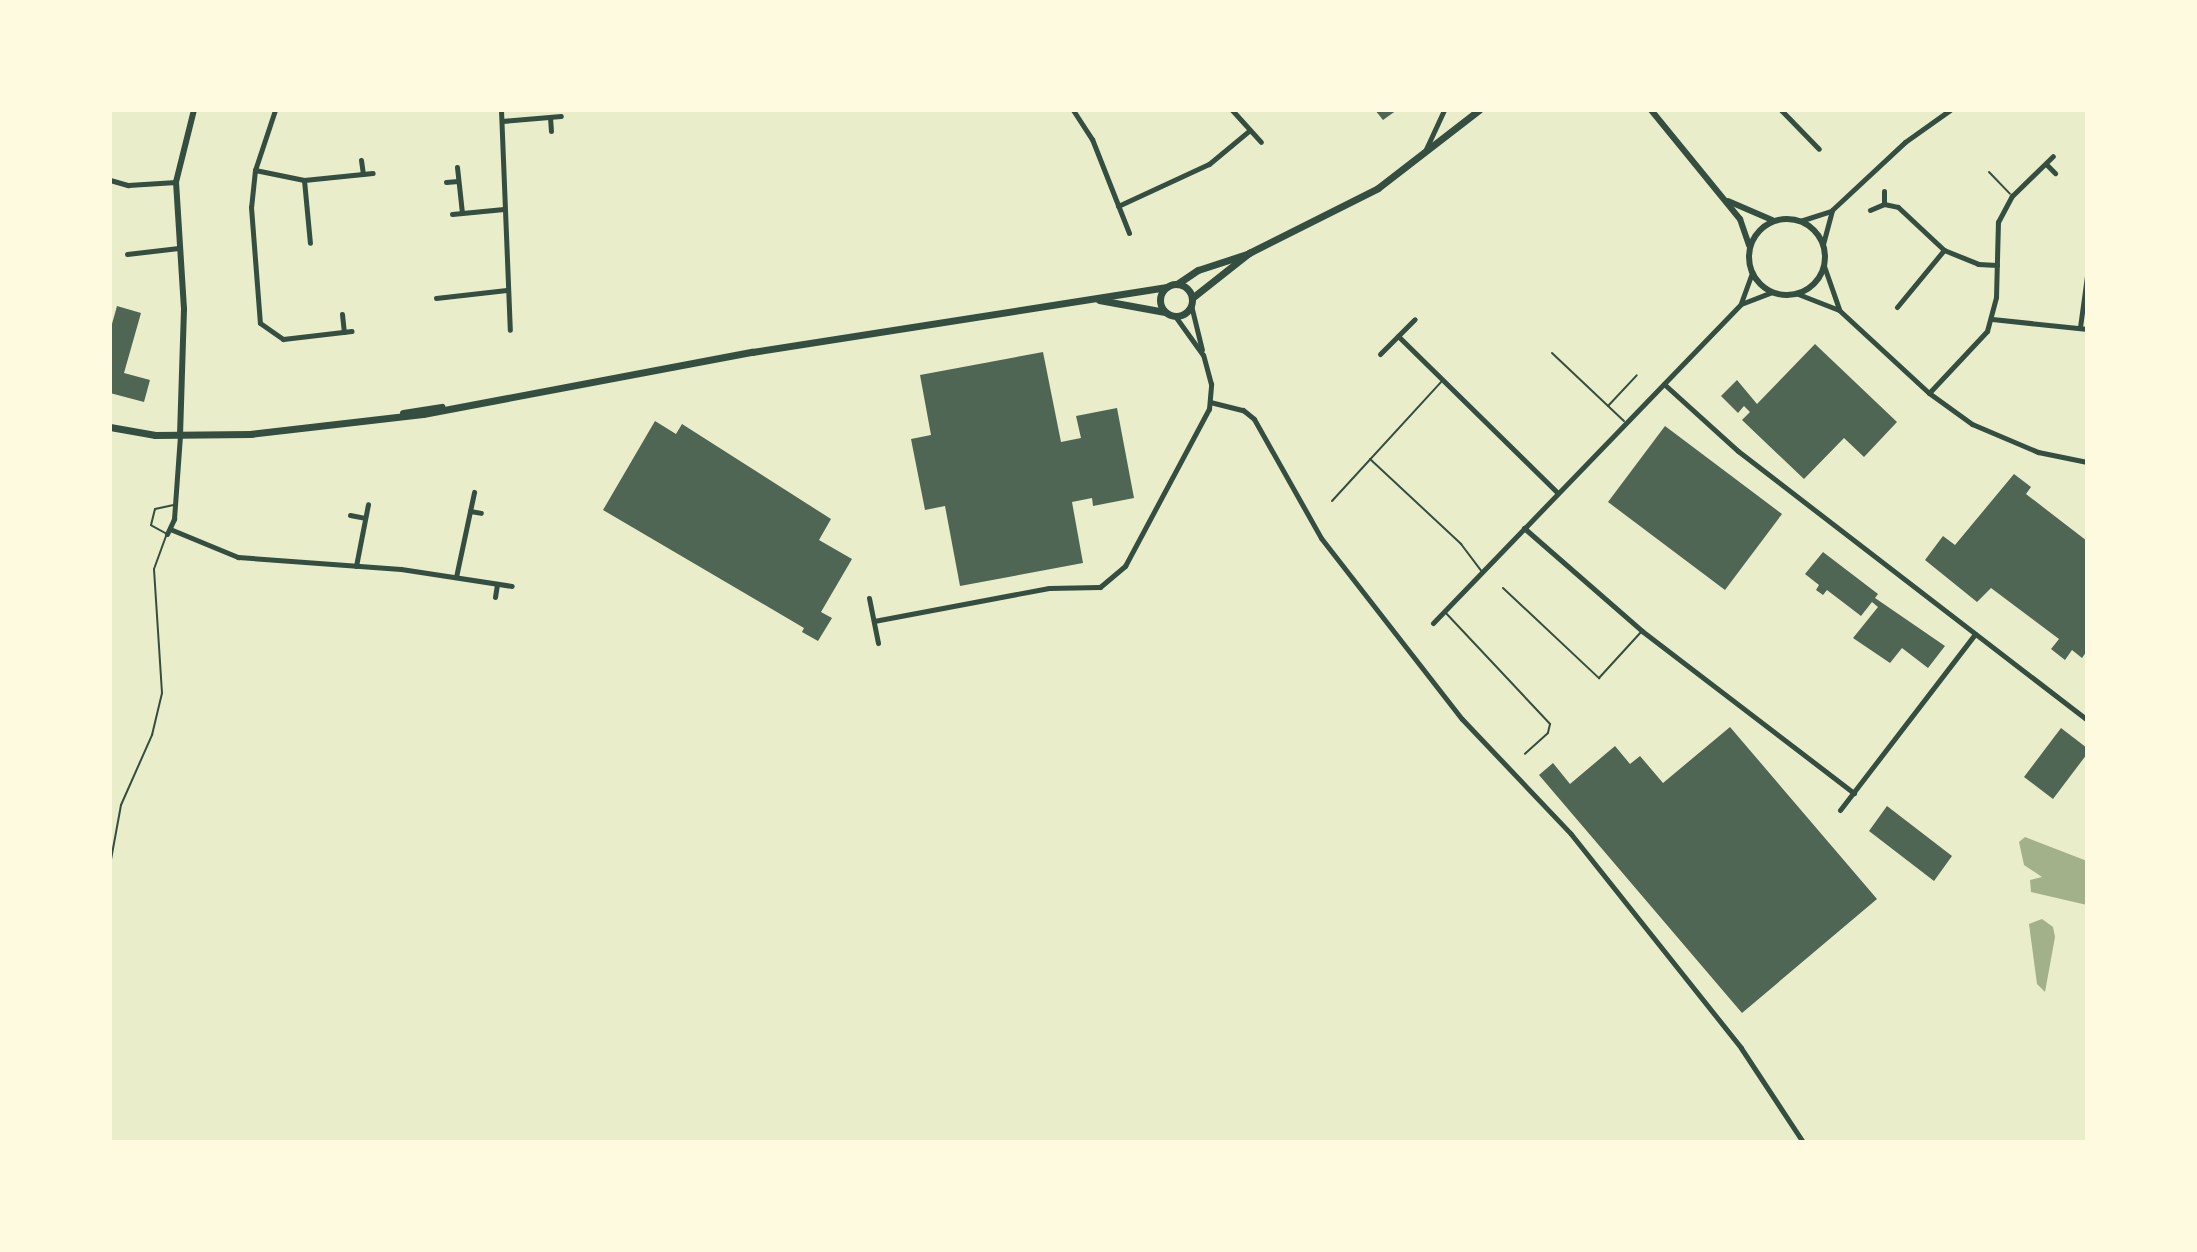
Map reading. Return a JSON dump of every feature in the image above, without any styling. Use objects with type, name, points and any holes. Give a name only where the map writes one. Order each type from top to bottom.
[{"type":"main road","points":[[110,427],[180,436],[250,434],[383,418],[1167,287],[1198,270],[1249,253],[1341,210],[1421,156],[1476,111]]},
{"type":"main road","points":[[1087,298],[1171,314],[1192,302],[1249,253]]},
{"type":"main road","points":[[1177,284],[1192,302]]},
{"type":"main road","points":[[1167,287],[1160,298],[1171,314]]},
{"type":"street","points":[[194,110],[176,182],[184,309],[180,436],[175,505],[169,532],[238,557],[356,566],[512,586]]},
{"type":"street","points":[[275,110],[255,170],[251,207],[257,314],[272,336],[352,331]]},
{"type":"street","points":[[501,110],[510,330]]},
{"type":"street","points":[[1073,110],[1092,139],[1129,233]]},
{"type":"street","points":[[1232,110],[1261,142]]},
{"type":"street","points":[[1421,156],[1444,110]]},
{"type":"street","points":[[1651,110],[1745,226],[1752,272],[1741,304]]},
{"type":"street","points":[[1781,110],[1819,149]]},
{"type":"street","points":[[1724,199],[1756,217],[1777,220],[1800,221],[1832,210],[1896,149],[1950,110]]},
{"type":"street","points":[[501,121],[561,116]]},
{"type":"street","points":[[550,117],[551,131]]},
{"type":"street","points":[[1118,206],[1209,164],[1250,130]]},
{"type":"street","points":[[1929,393],[1981,341],[1992,319],[1998,222],[2012,196],[2053,156]]},
{"type":"street","points":[[361,160],[363,174]]},
{"type":"street","points":[[2046,164],[2055,173]]},
{"type":"street","points":[[457,167],[462,213]]},
{"type":"street","points":[[255,170],[304,180],[373,173]]},
{"type":"street","points":[[110,180],[128,185],[176,182]]},
{"type":"street","points":[[304,180],[310,243]]},
{"type":"street","points":[[446,182],[458,181]]},
{"type":"street","points":[[1884,191],[1884,204]]},
{"type":"street","points":[[1870,210],[1884,204],[1903,211],[1944,250],[1978,264],[1997,265]]},
{"type":"street","points":[[452,214],[504,209]]},
{"type":"street","points":[[1832,210],[1823,244],[1824,266],[1839,310]]},
{"type":"street","points":[[1750,249],[1762,228],[1777,220]]},
{"type":"street","points":[[1800,221],[1823,244]]},
{"type":"street","points":[[127,254],[179,248]]},
{"type":"street","points":[[1897,307],[1902,297],[1944,250]]},
{"type":"street","points":[[1798,294],[1817,282],[1824,266]]},
{"type":"street","points":[[1752,272],[1772,292]]},
{"type":"street","points":[[1992,319],[2084,328],[2087,276]]},
{"type":"street","points":[[436,298],[507,290]]},
{"type":"street","points":[[1895,290],[1902,297]]},
{"type":"street","points":[[1433,623],[1741,304],[1772,292],[1798,294],[1839,310],[1929,393],[2013,443],[2087,462]]},
{"type":"street","points":[[445,297],[446,308]]},
{"type":"street","points":[[874,621],[1049,588],[1100,587],[1134,554],[1210,402],[1192,302]]},
{"type":"street","points":[[342,314],[344,332]]},
{"type":"street","points":[[1171,314],[1203,355]]},
{"type":"street","points":[[1380,354],[1415,319]]},
{"type":"street","points":[[1398,336],[1558,493]]},
{"type":"street","points":[[1664,384],[1738,451],[2087,720]]},
{"type":"street","points":[[1210,402],[1243,410],[1254,419],[1321,538],[1462,719],[1581,846],[1741,1048],[1803,1142]]},
{"type":"street","points":[[456,577],[474,492]]},
{"type":"street","points":[[356,566],[368,504]]},
{"type":"street","points":[[470,511],[481,513]]},
{"type":"street","points":[[350,515],[365,518]]},
{"type":"street","points":[[1524,528],[1642,631],[1854,793]]},
{"type":"street","points":[[495,597],[497,584]]},
{"type":"street","points":[[869,598],[878,643]]},
{"type":"street","points":[[1840,810],[1975,634]]},
{"type":"lane","points":[[1989,172],[2012,196]]},
{"type":"lane","points":[[1552,353],[1626,423]]},
{"type":"lane","points":[[1608,406],[1637,375]]},
{"type":"lane","points":[[1332,501],[1443,380]]},
{"type":"lane","points":[[1370,459],[1461,544],[1482,572]]},
{"type":"lane","points":[[110,865],[121,805],[152,735],[162,693],[154,569],[169,532],[153,530],[152,516],[155,509],[175,505]]},
{"type":"lane","points":[[1503,588],[1599,678],[1642,631]]},
{"type":"lane","points":[[1444,611],[1550,724],[1548,733],[1525,754]]},
{"type":"shaded area","points":[[2025,837],[2087,861],[2087,905],[2031,892],[2030,880],[2042,877],[2024,865],[2019,842]]},
{"type":"shaded area","points":[[2042,919],[2053,927],[2055,937],[2045,992],[2037,984],[2029,924]]},
{"type":"building","points":[[1375,110],[1397,110],[1383,120]]},
{"type":"building","points":[[117,306],[141,313],[124,373],[150,380],[144,402],[110,393],[110,331]]},
{"type":"building","points":[[1815,344],[1897,422],[1864,457],[1844,438],[1804,479],[1742,420],[1750,412],[1744,406],[1738,413],[1721,396],[1737,380],[1757,404]]},
{"type":"building","points":[[1043,352],[1061,442],[1081,438],[1076,416],[1117,408],[1134,498],[1093,506],[1092,498],[1072,502],[1083,563],[960,586],[945,506],[925,510],[911,439],[931,435],[920,375]]},
{"type":"building","points":[[655,421],[676,434],[682,424],[831,519],[819,540],[852,559],[821,612],[832,618],[818,641],[802,632],[804,628],[603,510]]},
{"type":"building","points":[[1665,426],[1782,514],[1725,590],[1608,502]]},
{"type":"building","points":[[2014,474],[2031,487],[2026,494],[2087,541],[2087,651],[2082,658],[2072,650],[2065,660],[2051,649],[2059,639],[1991,588],[1977,602],[1925,560],[1943,536],[1955,545]]},
{"type":"building","points":[[1823,552],[1878,594],[1875,598],[1945,646],[1928,668],[1902,648],[1890,663],[1853,638],[1878,607],[1872,602],[1861,616],[1827,590],[1823,595],[1816,590],[1819,585],[1805,574]]},
{"type":"building","points":[[1730,727],[1877,899],[1742,1013],[1539,775],[1553,763],[1570,784],[1615,746],[1630,764],[1640,756],[1663,783]]},
{"type":"building","points":[[2061,728],[2087,748],[2087,754],[2053,799],[2024,777]]},
{"type":"building","points":[[1887,806],[1952,856],[1934,881],[1869,831]]}]
